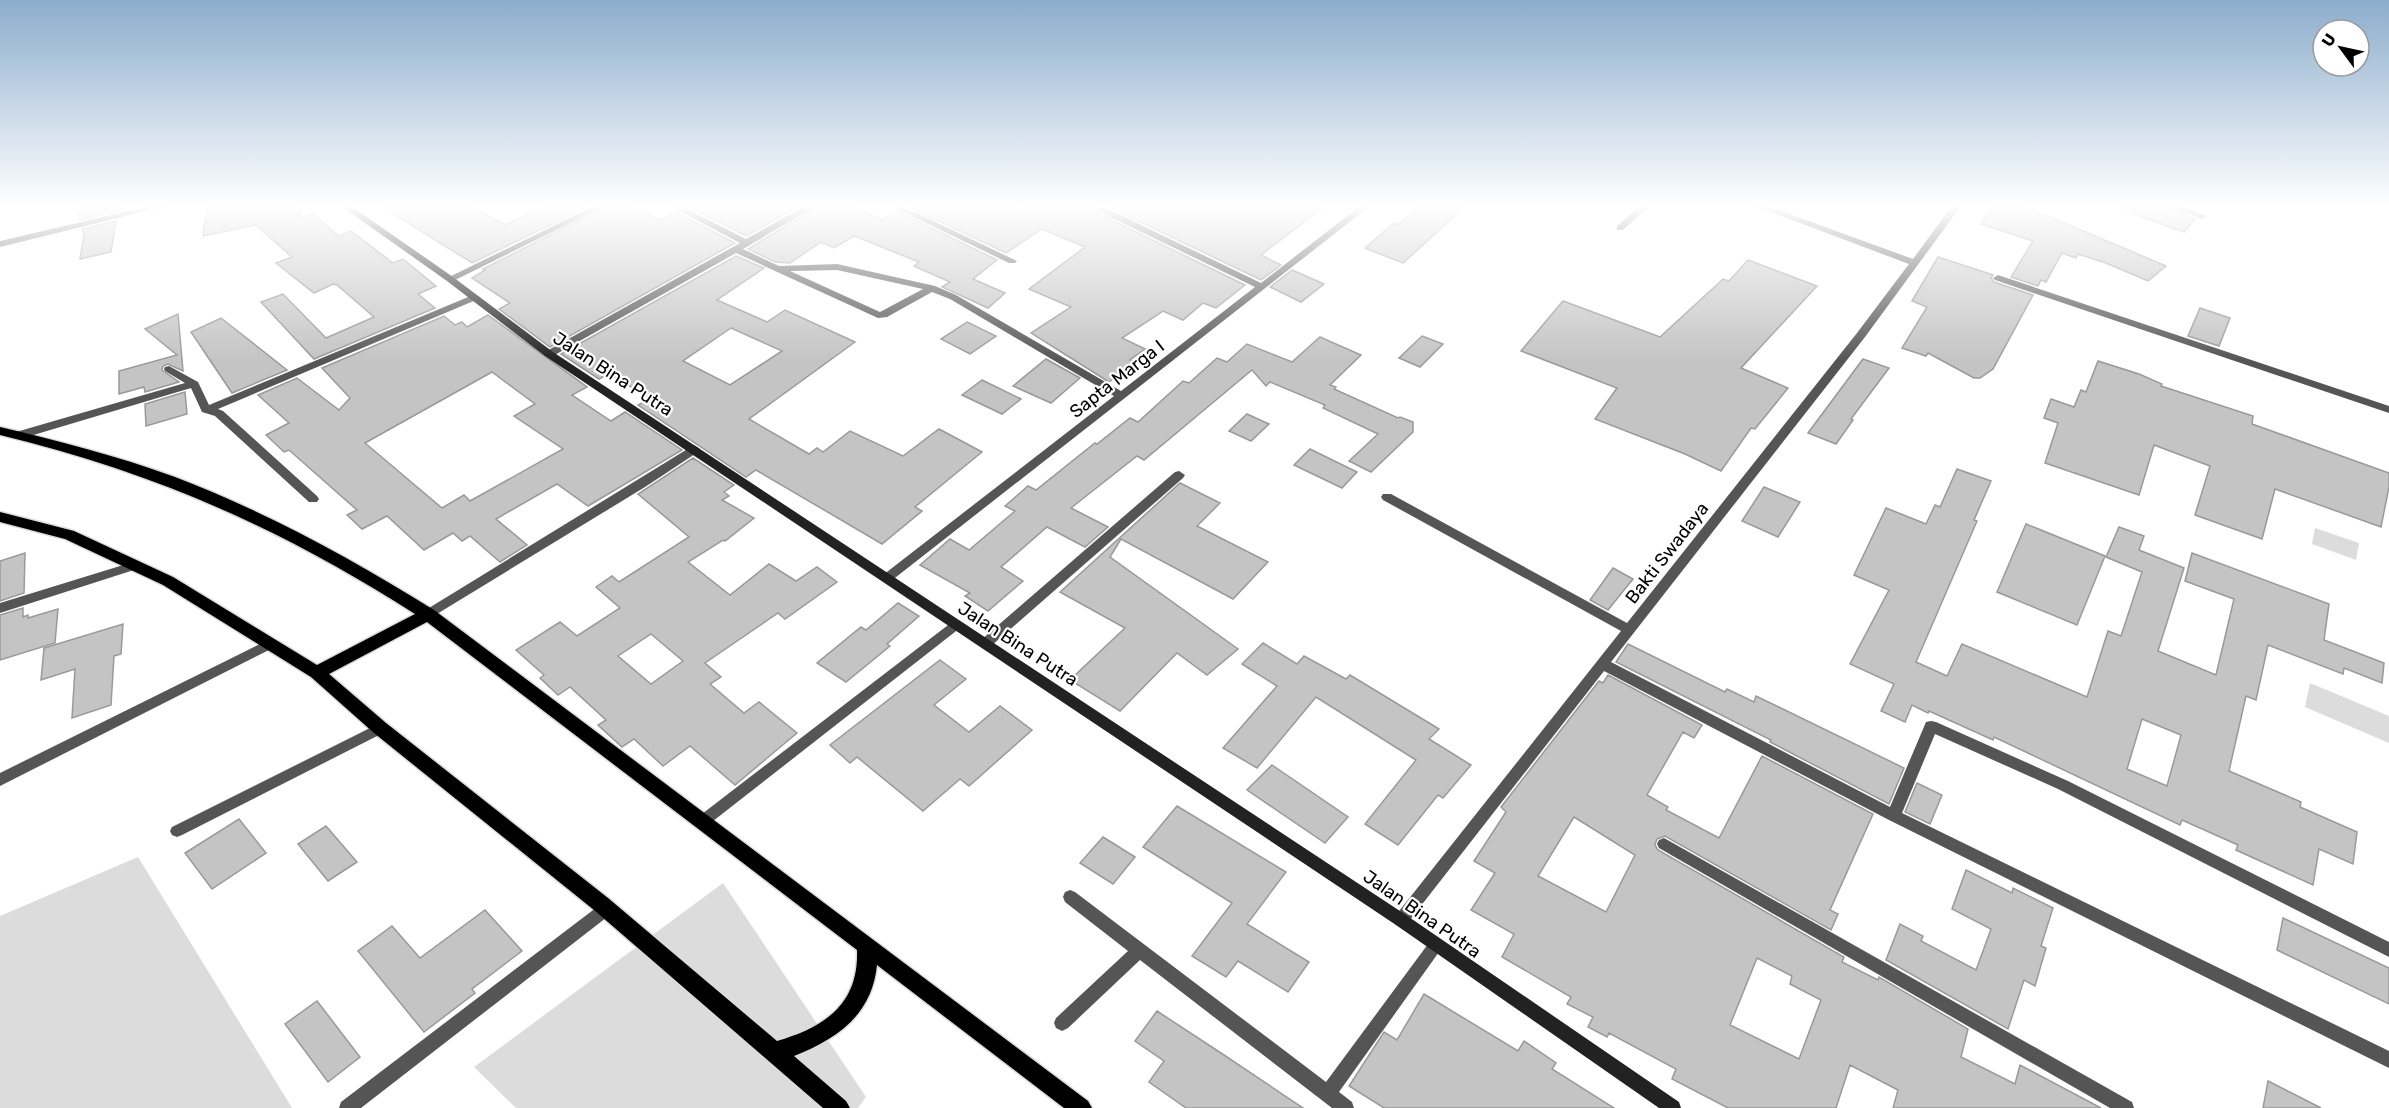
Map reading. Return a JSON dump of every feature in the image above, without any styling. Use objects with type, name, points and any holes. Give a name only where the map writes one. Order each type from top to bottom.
[{"type":"main road","points":[[0,430],[84,451],[159,476],[268,521],[363,572],[428,614],[1080,1108]]},
{"type":"main road","points":[[0,517],[69,535],[168,581],[317,673],[380,728],[606,909],[839,1108]]},
{"type":"main road","points":[[317,673],[428,614]]},
{"type":"main road","points":[[774,1052],[812,1041],[845,1016],[860,996],[866,976],[869,963],[866,945]]},
{"type":"street","name":"Jalan Bina Putra","points":[[419,258],[549,354],[1401,920],[1673,1108]]},
{"type":"street","points":[[450,279],[494,258]]},
{"type":"street","points":[[549,354],[720,258]]},
{"type":"street","points":[[754,258],[883,315],[932,288]]},
{"type":"street","points":[[1005,258],[1012,261]]},
{"type":"street","points":[[1202,258],[1262,287]]},
{"type":"street","name":"Sapta Marga I","points":[[887,578],[1300,258]]},
{"type":"street","points":[[1901,258],[1915,263]]},
{"type":"street","name":"Bakti Swadaya","points":[[1401,920],[1919,258]]},
{"type":"street","points":[[776,268],[837,267],[932,288],[953,297],[1121,396]]},
{"type":"street","points":[[1998,278],[2389,410]]},
{"type":"street","points":[[206,410],[473,298]]},
{"type":"street","points":[[169,369],[194,384],[206,410]]},
{"type":"street","points":[[20,435],[194,384]]},
{"type":"street","points":[[206,410],[219,413],[313,499]]},
{"type":"street","points":[[428,614],[641,484],[694,449]]},
{"type":"street","points":[[986,643],[1179,475]]},
{"type":"street","points":[[1388,497],[1629,630]]},
{"type":"street","points":[[0,608],[133,566]]},
{"type":"street","points":[[704,821],[956,625]]},
{"type":"street","points":[[0,780],[270,644]]},
{"type":"street","points":[[1603,664],[1894,816],[2389,1060]]},
{"type":"street","points":[[1894,816],[1931,726],[2063,785],[2389,950]]},
{"type":"street","points":[[177,831],[380,728]]},
{"type":"street","points":[[1664,844],[2126,1108]]},
{"type":"street","points":[[1070,897],[1346,1108]]},
{"type":"street","points":[[347,1108],[606,909]]},
{"type":"street","points":[[1327,1094],[1436,945]]},
{"type":"street","points":[[1062,1023],[1139,951]]},
{"type":"shaded area","points":[[2315,528],[2359,543],[2356,560],[2312,544]]},
{"type":"shaded area","points":[[2310,683],[2389,716],[2389,743],[2305,707]]},
{"type":"shaded area","points":[[138,857],[292,1108],[0,1108],[0,916]]},
{"type":"shaded area","points":[[723,883],[866,1097],[858,1108],[516,1108],[474,1067]]},
{"type":"building","points":[[290,258],[386,258],[393,263],[403,259],[436,286],[418,294],[435,308],[314,359],[261,302],[283,294],[326,338],[374,317],[337,285],[333,284],[314,293],[276,263]]},
{"type":"building","points":[[464,258],[483,258],[472,263]]},
{"type":"building","points":[[505,258],[709,258],[550,347],[499,309],[510,303],[472,278],[485,270],[483,269]]},
{"type":"building","points":[[733,258],[740,258],[764,268],[717,300],[767,322],[785,310],[855,342],[749,419],[809,454],[817,448],[823,452],[850,431],[903,456],[939,429],[982,452],[915,507],[922,511],[882,544],[756,470],[746,477],[638,405],[651,398],[608,374],[599,379],[561,354]],"holes":[[[731,328],[782,351],[730,385],[683,361]]]},
{"type":"building","points":[[766,258],[798,258],[790,263],[775,262]]},
{"type":"building","points":[[908,258],[992,258],[997,260],[973,279],[1005,293],[988,308],[942,287],[950,282],[914,266],[919,262]]},
{"type":"building","points":[[1071,258],[1189,258],[1245,285],[1216,308],[1203,303],[1183,320],[1163,311],[1122,338],[1145,349],[1130,360],[1134,362],[1109,382],[1031,333],[1071,307],[1029,289]]},
{"type":"building","points":[[1215,258],[1266,258],[1281,265],[1261,280]]},
{"type":"building","points":[[1390,258],[1409,258],[1403,263]]},
{"type":"building","points":[[1938,258],[1993,275],[1991,278],[1994,282],[2033,295],[1993,369],[1980,378],[1974,378],[1928,353],[1926,356],[1902,348],[1927,307],[1912,301]]},
{"type":"building","points":[[2023,258],[2059,258],[2046,282],[2041,280],[2038,286],[2011,277]]},
{"type":"building","points":[[2090,258],[2146,258],[2166,266],[2148,281]]},
{"type":"building","points":[[1748,260],[1817,286],[1741,368],[1788,388],[1755,429],[1751,428],[1721,471],[1685,454],[1595,419],[1617,388],[1521,351],[1563,301],[1660,337],[1723,279],[1729,281]]},
{"type":"building","points":[[1292,270],[1324,284],[1301,302],[1270,287]]},
{"type":"building","points":[[2200,308],[2230,318],[2219,346],[2188,336]]},
{"type":"building","points":[[178,314],[183,371],[168,364],[163,366],[162,370],[179,382],[145,392],[144,387],[119,394],[119,371],[177,355],[145,329]]},
{"type":"building","points":[[488,315],[587,387],[572,395],[611,421],[625,412],[682,450],[588,506],[557,484],[496,519],[527,545],[500,562],[470,536],[462,541],[453,533],[424,550],[387,516],[362,529],[347,515],[357,510],[289,450],[284,452],[266,435],[289,423],[258,395],[297,378],[339,410],[350,398],[322,368],[444,316],[455,325],[462,322],[467,327]],"holes":[[[492,372],[535,404],[514,416],[563,449],[470,501],[464,495],[442,508],[365,443]]]},
{"type":"building","points":[[221,318],[287,370],[232,393],[191,332]]},
{"type":"building","points":[[967,322],[996,336],[970,354],[941,339]]},
{"type":"building","points":[[1422,336],[1443,344],[1420,367],[1399,358]]},
{"type":"building","points":[[1320,337],[1361,355],[1330,385],[1336,387],[1334,389],[1398,418],[1413,422],[1413,432],[1371,472],[1349,461],[1378,434],[1323,408],[1325,405],[1270,382],[1266,386],[1252,370],[1144,460],[1137,456],[1071,508],[1108,527],[1085,547],[1047,527],[1001,567],[1023,581],[988,611],[965,596],[970,593],[920,565],[950,539],[969,550],[1015,511],[1005,506],[1028,486],[1036,490],[1130,418],[1138,422],[1183,381],[1189,383],[1217,358],[1227,362],[1247,344],[1292,362]]},
{"type":"building","points":[[1046,359],[1080,378],[1051,403],[1013,386]]},
{"type":"building","points":[[1863,359],[1889,368],[1851,419],[1853,420],[1836,444],[1808,433]]},
{"type":"building","points":[[2098,361],[2139,374],[2162,384],[2161,386],[2253,416],[2252,424],[2389,473],[2389,487],[2381,527],[2275,489],[2262,539],[2195,515],[2210,466],[2154,445],[2139,495],[2045,463],[2058,423],[2044,418],[2051,399],[2074,407],[2081,390],[2086,392]]},
{"type":"building","points":[[982,380],[1021,399],[1002,414],[962,395]]},
{"type":"building","points":[[185,392],[187,414],[146,426],[145,404]]},
{"type":"building","points":[[1247,414],[1269,424],[1251,441],[1229,431]]},
{"type":"building","points":[[1310,449],[1357,472],[1342,488],[1294,465]]},
{"type":"building","points":[[693,458],[734,485],[724,492],[729,496],[722,500],[754,518],[725,541],[723,540],[688,562],[730,595],[769,564],[796,581],[817,567],[837,582],[785,619],[778,613],[705,663],[721,677],[710,684],[744,713],[759,702],[797,733],[735,785],[690,746],[663,766],[634,739],[622,747],[598,725],[606,720],[570,687],[558,695],[540,678],[544,675],[516,650],[560,622],[577,636],[620,608],[596,587],[612,576],[619,582],[689,537],[638,494]],"holes":[[[651,634],[683,661],[651,684],[618,656]]]},
{"type":"building","points":[[1957,469],[1991,481],[1974,520],[1977,521],[1916,662],[1947,676],[1962,644],[2087,697],[2108,631],[2121,636],[2142,572],[2106,557],[2119,527],[2144,536],[2139,550],[2184,568],[2158,651],[2216,675],[2234,599],[2185,581],[2192,553],[2329,604],[2324,640],[2384,663],[2382,683],[2344,668],[2343,674],[2268,645],[2256,700],[2246,696],[2229,771],[2301,802],[2300,807],[2357,832],[2353,864],[2319,849],[2313,885],[2236,850],[2238,845],[2182,820],[2180,825],[1994,737],[1993,740],[1912,705],[1905,722],[1881,711],[1894,684],[1850,664],[1889,590],[1854,575],[1886,508],[1926,524],[1935,505],[1940,507]],"holes":[[[2142,719],[2181,735],[2167,786],[2127,769]]]},
{"type":"building","points":[[1180,483],[1220,503],[1197,526],[1268,562],[1233,599],[1121,539],[1110,557],[1238,649],[1207,675],[1177,653],[1120,711],[1070,680],[1125,628],[1060,592]]},
{"type":"building","points":[[1764,487],[1800,502],[1778,537],[1742,521]]},
{"type":"building","points":[[2026,524],[2105,556],[2077,625],[1997,592]]},
{"type":"building","points":[[25,553],[24,593],[0,601],[0,561]]},
{"type":"building","points":[[1613,568],[1633,579],[1608,610],[1590,600]]},
{"type":"building","points":[[898,603],[919,616],[887,644],[890,646],[846,682],[817,663],[861,627],[866,630]]},
{"type":"building","points":[[23,608],[23,617],[28,615],[28,618],[58,609],[55,643],[0,660],[0,615]]},
{"type":"building","points":[[123,624],[121,654],[114,656],[111,705],[72,718],[75,669],[41,680],[44,648]]},
{"type":"building","points":[[1263,643],[1297,664],[1304,656],[1346,679],[1350,675],[1439,729],[1429,739],[1471,765],[1443,798],[1438,795],[1398,845],[1365,824],[1416,760],[1316,697],[1257,768],[1223,748],[1277,686],[1242,664]]},
{"type":"building","points":[[1628,644],[1725,692],[1727,689],[1754,702],[1756,696],[1904,768],[1889,804],[1770,742],[1771,740],[1616,662]]},
{"type":"building","points":[[940,660],[966,679],[934,705],[969,732],[1000,706],[1032,730],[969,786],[960,779],[923,811],[857,757],[850,763],[830,745]]},
{"type":"building","points":[[1608,675],[1702,725],[1694,738],[1683,732],[1647,795],[1668,807],[1666,810],[1719,838],[1762,756],[1873,814],[1830,910],[1838,914],[1831,930],[1665,836],[1657,839],[1655,845],[1658,850],[1844,957],[1842,962],[1878,980],[1879,977],[1968,1029],[1961,1057],[2015,1084],[2020,1065],[2101,1108],[1893,1108],[1898,1090],[1850,1065],[1836,1108],[1728,1108],[1672,1079],[1676,1069],[1609,1033],[1607,1037],[1588,1027],[1593,1017],[1567,1004],[1571,997],[1502,957],[1514,934],[1471,910],[1495,873],[1474,861],[1506,812],[1501,807],[1599,681],[1603,683]],"holes":[[[1574,817],[1635,855],[1606,912],[1538,876]],[[1757,958],[1792,976],[1790,984],[1821,1000],[1799,1059],[1730,1025]]]},
{"type":"building","points":[[1272,765],[1348,817],[1325,843],[1247,790]]},
{"type":"building","points":[[1917,783],[1942,795],[1930,824],[1905,812]]},
{"type":"building","points":[[1177,806],[1286,872],[1247,924],[1309,962],[1288,992],[1238,961],[1226,977],[1192,956],[1232,903],[1143,847]]},
{"type":"building","points":[[239,819],[266,853],[212,889],[185,853]]},
{"type":"building","points":[[326,826],[357,862],[328,881],[298,844]]},
{"type":"building","points":[[1103,837],[1135,857],[1113,884],[1080,863]]},
{"type":"building","points":[[1966,870],[2012,893],[2013,888],[2053,908],[2041,946],[2046,948],[2035,986],[2024,980],[2008,1029],[1886,960],[1900,924],[1923,936],[1921,941],[1976,970],[1991,929],[1952,909]]},
{"type":"building","points":[[485,910],[522,951],[472,989],[475,993],[424,1032],[358,951],[392,926],[420,958]]},
{"type":"building","points":[[2283,918],[2389,968],[2389,1004],[2277,950]]},
{"type":"building","points":[[1424,994],[1518,1051],[1524,1041],[1556,1063],[1552,1069],[1614,1108],[1384,1108],[1349,1086],[1384,1032],[1397,1040]]},
{"type":"building","points":[[317,1001],[360,1057],[328,1082],[285,1024]]},
{"type":"building","points":[[1157,1011],[1303,1108],[1186,1108],[1149,1082],[1164,1061],[1135,1041]]},
{"type":"building","points":[[2268,1081],[2321,1108],[2263,1108]]}]
